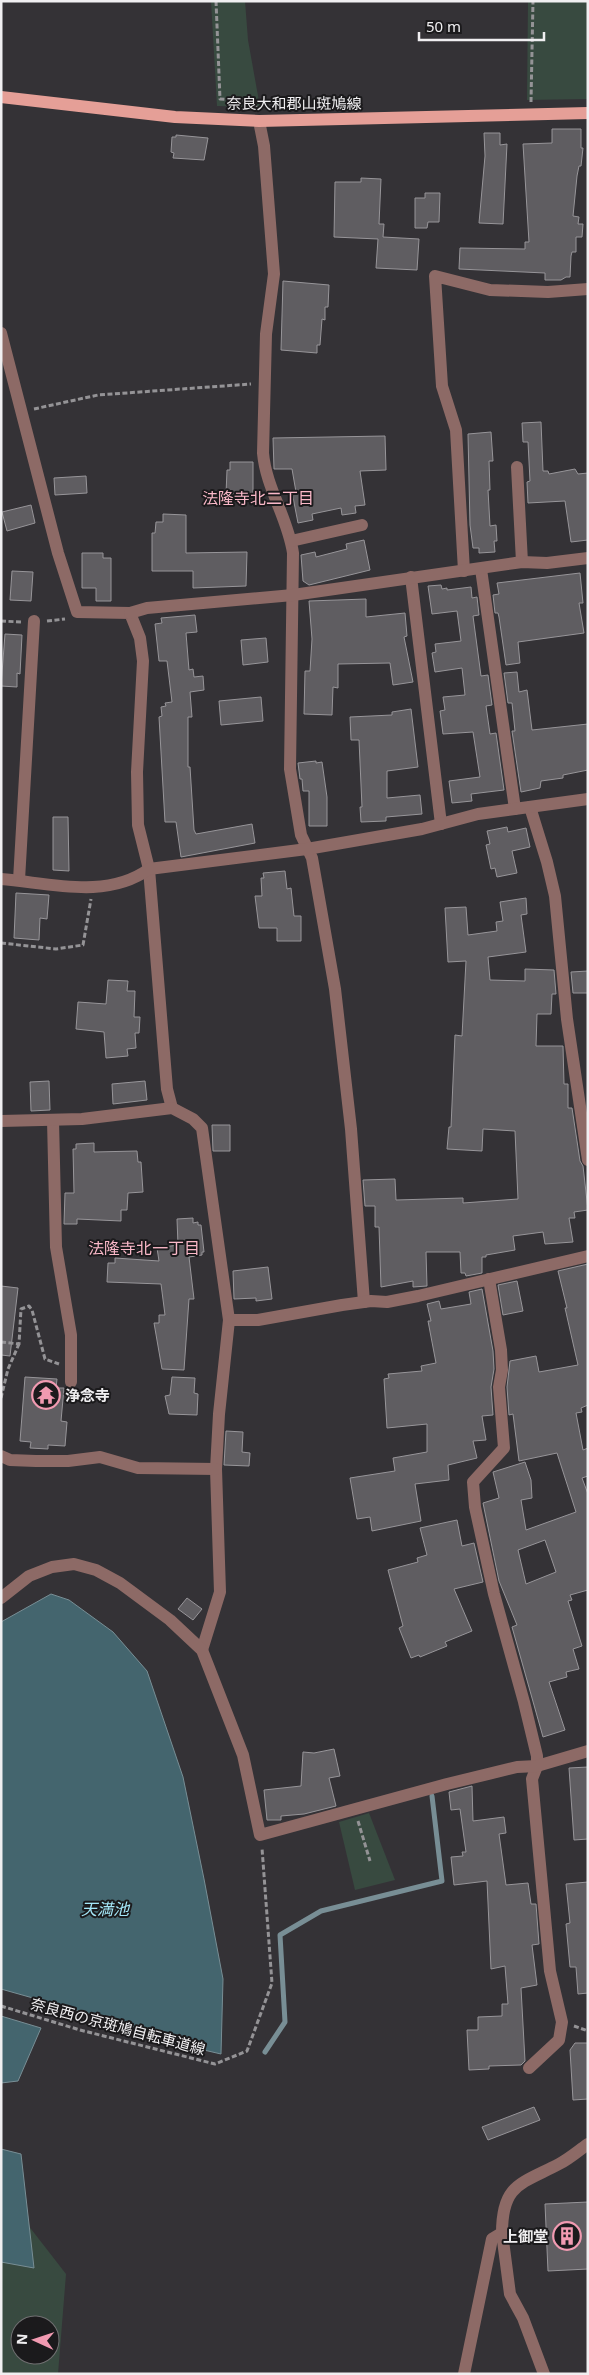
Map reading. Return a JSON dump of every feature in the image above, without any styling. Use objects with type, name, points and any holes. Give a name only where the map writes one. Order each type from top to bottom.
[{"type":"main road","name":"奈良大和郡山斑鳩線","points":[[1,97],[175,117],[259,120],[588,113]]},
{"type":"street","points":[[259,120],[264,146],[274,274],[266,334],[264,471],[291,541],[293,595],[290,770],[301,834],[312,858],[324,916],[335,989],[351,1129],[364,1302]]},
{"type":"street","points":[[464,571],[456,430],[442,386],[435,276],[490,290],[548,292],[588,289]]},
{"type":"street","points":[[1,333],[7,376],[22,413],[58,554],[77,612],[130,613],[146,608],[293,595],[522,562],[547,563],[588,558]]},
{"type":"street","points":[[517,467],[522,562]]},
{"type":"street","points":[[291,541],[362,525]]},
{"type":"street","points":[[481,568],[515,809]]},
{"type":"street","points":[[411,577],[441,824]]},
{"type":"street","points":[[130,613],[140,638],[143,661],[143,703],[137,772],[138,825],[149,870],[166,1089],[172,1108]]},
{"type":"street","points":[[19,880],[34,621]]},
{"type":"street","points":[[1,879],[92,888],[136,879],[149,870],[307,849],[441,824],[478,814],[588,798]]},
{"type":"street","points":[[530,807],[555,896],[567,1019],[588,1160]]},
{"type":"street","points":[[1,1121],[53,1120],[172,1108],[193,1119],[202,1128],[229,1320],[219,1414],[216,1469],[220,1592],[202,1650]]},
{"type":"street","points":[[53,1120],[56,1247],[71,1335],[71,1382]]},
{"type":"street","points":[[229,1320],[258,1320],[364,1302],[387,1302],[588,1256]]},
{"type":"street","points":[[489,1279],[501,1350],[502,1370],[499,1387],[504,1448],[473,1482],[475,1507],[494,1594],[537,1756],[537,1766],[532,1779],[550,1971],[562,2022],[559,2040],[528,2068]]},
{"type":"street","points":[[1,1456],[10,1460],[36,1461],[68,1461],[100,1457],[138,1468],[216,1469]]},
{"type":"street","points":[[1,1598],[29,1576],[52,1567],[74,1564],[96,1570],[120,1583],[170,1620],[202,1650],[243,1755],[260,1835],[473,1777],[516,1767],[537,1766],[588,1751]]},
{"type":"street","points":[[544,2374],[523,2318],[510,2294],[502,2233],[502,2216],[507,2197],[516,2186],[562,2163],[588,2144]]},
{"type":"street","points":[[464,2374],[492,2239],[502,2233]]},
{"type":"path","points":[[216,1],[220,100],[255,101],[259,120]]},
{"type":"path","points":[[531,115],[533,1]]},
{"type":"path","points":[[22,413],[98,395],[265,382]]},
{"type":"path","points":[[1,943],[56,949],[83,945],[92,888]]},
{"type":"path","points":[[1,1398],[8,1369],[19,1344],[21,1310],[29,1306],[32,1310],[45,1359],[71,1369]]},
{"type":"path","points":[[1,1342],[19,1344]]},
{"type":"path","points":[[354,1808],[370,1861]]},
{"type":"path","name":"奈良西の京斑鳩自転車道線","points":[[1,2006],[80,2030],[215,2064],[247,2051],[272,1984],[260,1835]]},
{"type":"green space","points":[[211,1],[245,1],[248,40],[260,107],[217,106]]},
{"type":"green space","points":[[528,1],[588,1],[588,99],[527,100]]},
{"type":"green space","points":[[369,1813],[395,1880],[355,1890],[339,1822]]},
{"type":"green space","points":[[21,2216],[66,2274],[60,2349],[60,2315],[10,2315],[10,2365],[59,2365],[58,2374],[1,2374],[1,2226]]},
{"type":"water","name":"天満池","points":[[51,1594],[69,1600],[113,1632],[147,1671],[183,1777],[204,1879],[223,1979],[221,2054],[165,2041],[157,2033],[1,1989],[1,1622]]},
{"type":"water","points":[[1,2016],[41,2028],[18,2081],[1,2083]]},
{"type":"water","points":[[1,2149],[21,2154],[34,2268],[1,2262]]},
{"type":"building","points":[[552,129],[581,129],[581,148],[583,148],[581,166],[579,166],[577,176],[573,216],[579,217],[578,224],[583,224],[582,237],[576,237],[576,252],[572,252],[571,256],[570,277],[561,280],[545,280],[545,273],[459,269],[460,248],[525,249],[525,242],[529,242],[523,144],[552,143]]},
{"type":"building","points":[[484,133],[500,133],[500,145],[507,144],[503,224],[479,223],[485,156]]},
{"type":"building","points":[[176,135],[208,138],[204,160],[173,158],[174,153],[171,152],[172,137],[176,137]]},
{"type":"building","points":[[361,178],[381,179],[379,224],[384,224],[383,237],[419,239],[417,270],[376,268],[378,239],[334,237],[335,182],[361,182]]},
{"type":"building","points":[[425,193],[440,193],[439,222],[428,222],[427,228],[415,228],[415,198],[425,198]]},
{"type":"building","points":[[283,281],[329,285],[328,307],[325,307],[325,320],[322,319],[320,345],[317,345],[317,353],[281,350]]},
{"type":"building","points":[[541,422],[543,471],[548,471],[549,474],[575,469],[578,474],[588,473],[588,540],[571,542],[565,501],[528,503],[527,482],[530,481],[528,442],[523,442],[522,423]]},
{"type":"building","points":[[491,432],[493,461],[489,461],[490,490],[488,490],[490,526],[496,525],[497,541],[494,541],[495,552],[479,553],[479,548],[473,548],[470,525],[468,434]]},
{"type":"building","points":[[385,436],[386,470],[360,471],[365,505],[355,506],[356,513],[342,515],[341,508],[312,514],[313,520],[298,523],[292,492],[296,492],[292,469],[274,469],[273,438]]},
{"type":"building","points":[[230,462],[253,462],[253,495],[226,494],[227,470],[230,470]]},
{"type":"building","points":[[86,476],[87,493],[55,495],[54,478]]},
{"type":"building","points":[[31,505],[35,523],[7,531],[2,512]]},
{"type":"building","points":[[163,514],[186,515],[186,553],[247,552],[246,586],[193,588],[193,571],[152,571],[152,533],[155,533],[156,522],[163,522]]},
{"type":"building","points":[[364,540],[370,570],[309,585],[303,581],[301,555],[315,552],[316,557],[347,549],[346,544]]},
{"type":"building","points":[[82,553],[103,553],[103,558],[111,558],[111,601],[96,601],[96,588],[82,588]]},
{"type":"building","points":[[12,571],[33,572],[31,601],[10,600]]},
{"type":"building","points":[[580,573],[583,603],[579,603],[584,633],[518,642],[520,663],[506,665],[499,617],[498,613],[495,613],[493,595],[499,594],[497,583]]},
{"type":"building","points":[[441,585],[442,589],[447,588],[447,590],[471,587],[472,598],[477,597],[479,615],[473,616],[481,676],[488,675],[492,705],[486,706],[490,734],[496,733],[504,790],[471,794],[472,801],[452,803],[449,781],[480,777],[473,732],[443,734],[440,711],[445,710],[443,697],[465,695],[462,668],[435,672],[432,653],[436,652],[435,644],[461,641],[457,611],[432,614],[428,586]]},
{"type":"building","points":[[366,599],[366,617],[405,613],[407,636],[404,637],[413,682],[393,685],[390,663],[338,664],[338,688],[333,687],[332,715],[304,714],[305,671],[310,671],[312,639],[309,601]]},
{"type":"building","points":[[195,615],[197,632],[186,633],[189,670],[193,669],[194,677],[203,676],[204,690],[190,692],[192,717],[188,717],[188,767],[190,767],[194,830],[196,834],[252,824],[255,843],[181,857],[176,822],[165,822],[159,717],[162,716],[161,707],[166,706],[165,703],[172,702],[167,661],[159,661],[155,624],[162,623],[161,618]]},
{"type":"building","points":[[5,634],[22,635],[20,674],[17,673],[17,687],[1,686]]},
{"type":"building","points":[[266,638],[268,662],[243,665],[241,640]]},
{"type":"building","points":[[517,672],[519,692],[527,690],[532,730],[588,724],[588,770],[563,775],[563,778],[541,781],[540,788],[521,792],[512,731],[515,731],[512,703],[508,703],[504,673]]},
{"type":"building","points":[[261,697],[263,721],[221,725],[219,701]]},
{"type":"building","points":[[411,709],[418,767],[387,771],[387,798],[420,795],[422,814],[386,817],[386,821],[361,822],[359,740],[351,740],[350,717],[392,715],[392,712]]},
{"type":"building","points":[[316,761],[316,763],[322,762],[327,797],[327,826],[309,826],[309,791],[303,791],[302,779],[300,779],[298,763]]},
{"type":"building","points":[[53,817],[68,817],[69,871],[53,870]]},
{"type":"building","points":[[507,827],[508,832],[526,828],[530,847],[512,851],[517,873],[497,877],[495,868],[491,869],[486,845],[490,844],[487,831]]},
{"type":"building","points":[[285,871],[287,889],[291,888],[294,916],[301,916],[301,941],[277,941],[277,928],[259,928],[255,896],[262,896],[261,878],[264,878],[263,873]]},
{"type":"building","points":[[16,893],[49,895],[47,919],[40,918],[39,940],[14,938]]},
{"type":"building","points":[[526,898],[527,914],[521,915],[526,952],[488,957],[490,980],[525,981],[525,969],[554,970],[556,994],[552,994],[551,1014],[537,1014],[536,1046],[563,1046],[564,1084],[568,1084],[568,1108],[572,1108],[580,1161],[583,1166],[588,1210],[574,1212],[575,1218],[569,1218],[573,1242],[545,1244],[543,1232],[513,1236],[515,1250],[482,1257],[482,1273],[466,1276],[465,1273],[461,1273],[460,1252],[426,1252],[427,1286],[413,1287],[413,1281],[381,1287],[379,1227],[375,1227],[375,1206],[365,1206],[363,1180],[395,1179],[396,1200],[463,1198],[463,1203],[518,1199],[515,1131],[483,1129],[482,1151],[447,1149],[449,1127],[451,1127],[455,1035],[462,1036],[466,961],[448,962],[445,908],[466,907],[468,935],[497,931],[496,922],[503,921],[500,902]]},
{"type":"building","points":[[588,971],[588,993],[573,993],[571,972]]},
{"type":"building","points":[[108,980],[128,981],[127,991],[135,991],[134,1017],[140,1017],[139,1033],[135,1033],[136,1048],[127,1049],[128,1056],[106,1058],[104,1032],[76,1029],[78,1002],[106,1004]]},
{"type":"building","points":[[49,1081],[50,1110],[31,1111],[30,1082]]},
{"type":"building","points":[[145,1081],[147,1100],[113,1104],[112,1084]]},
{"type":"building","points":[[212,1125],[230,1125],[230,1151],[213,1151]]},
{"type":"building","points":[[94,1143],[94,1152],[137,1151],[138,1162],[141,1162],[143,1192],[128,1193],[127,1210],[121,1210],[121,1221],[77,1219],[77,1224],[64,1224],[65,1193],[74,1193],[73,1149],[76,1149],[76,1144]]},
{"type":"building","points":[[193,1218],[193,1223],[198,1222],[198,1225],[201,1225],[204,1252],[202,1252],[202,1255],[189,1257],[194,1299],[189,1299],[184,1370],[162,1369],[154,1323],[159,1323],[159,1315],[165,1315],[161,1284],[107,1282],[108,1263],[115,1263],[115,1258],[159,1261],[157,1248],[178,1245],[177,1219]]},
{"type":"building","points":[[588,1264],[588,1405],[581,1408],[582,1412],[576,1413],[583,1450],[588,1448],[588,1476],[582,1478],[588,1494],[588,1590],[570,1595],[572,1600],[568,1601],[582,1646],[573,1649],[579,1669],[566,1672],[567,1677],[549,1682],[565,1730],[543,1737],[512,1627],[517,1625],[499,1581],[483,1503],[499,1498],[493,1472],[525,1462],[531,1480],[532,1498],[521,1500],[526,1530],[576,1512],[557,1453],[519,1461],[513,1414],[509,1415],[507,1387],[510,1361],[536,1356],[539,1372],[578,1365],[558,1271]],"holes":[[[545,1540],[556,1572],[526,1584],[518,1550]]]},
{"type":"building","points":[[268,1267],[272,1299],[256,1301],[256,1298],[234,1299],[233,1271]]},
{"type":"building","points":[[517,1281],[523,1311],[503,1315],[498,1285]]},
{"type":"building","points":[[1,1286],[18,1288],[10,1356],[1,1355]]},
{"type":"building","points":[[482,1289],[493,1351],[494,1369],[491,1387],[493,1415],[482,1416],[486,1440],[473,1441],[477,1458],[448,1465],[449,1480],[415,1484],[421,1521],[372,1531],[370,1517],[357,1519],[350,1478],[395,1471],[393,1458],[427,1452],[427,1424],[387,1428],[384,1379],[389,1378],[388,1374],[422,1371],[421,1366],[436,1363],[428,1321],[431,1321],[427,1304],[439,1301],[441,1309],[471,1304],[469,1292]]},
{"type":"building","points":[[25,1377],[57,1379],[56,1388],[64,1388],[61,1421],[67,1422],[65,1446],[48,1445],[48,1449],[30,1448],[31,1442],[20,1441]]},
{"type":"building","points":[[172,1377],[195,1378],[194,1393],[198,1394],[197,1415],[169,1414],[165,1396],[170,1395]]},
{"type":"building","points":[[226,1431],[243,1432],[242,1452],[250,1453],[249,1466],[224,1465]]},
{"type":"building","points":[[457,1520],[462,1546],[474,1543],[483,1582],[454,1589],[472,1631],[445,1642],[447,1646],[420,1657],[419,1655],[411,1658],[399,1628],[403,1626],[388,1570],[418,1562],[417,1558],[427,1555],[420,1528]]},
{"type":"building","points":[[187,1598],[202,1609],[193,1620],[178,1609]]},
{"type":"building","points":[[334,1749],[340,1776],[329,1778],[336,1806],[304,1814],[281,1816],[281,1820],[267,1820],[264,1790],[301,1786],[303,1752],[314,1753]]},
{"type":"building","points":[[588,1767],[588,1839],[574,1840],[569,1768]]},
{"type":"building","points":[[472,1786],[473,1821],[504,1817],[506,1833],[499,1834],[506,1885],[528,1883],[531,1904],[536,1904],[539,1944],[532,1945],[537,1985],[521,1988],[525,2061],[521,2065],[489,2066],[489,2069],[469,2070],[467,2030],[478,2030],[478,2017],[502,2016],[502,2004],[508,2004],[505,1966],[491,1969],[487,1881],[454,1885],[451,1857],[463,1856],[462,1852],[466,1852],[460,1809],[451,1810],[449,1792]]},
{"type":"building","points":[[588,1882],[588,1993],[578,1994],[576,1967],[570,1967],[566,1924],[570,1923],[566,1884]]},
{"type":"building","points":[[575,2043],[588,2043],[588,2099],[573,2100],[570,2050]]},
{"type":"building","points":[[534,2107],[540,2120],[488,2140],[482,2127]]},
{"type":"building","name":"上御堂","points":[[588,2202],[588,2269],[548,2271],[545,2204]]},
{"type":"waterway","points":[[265,2052],[285,2022],[280,1935],[321,1911],[442,1881],[432,1796]]},
{"type":"place","name":"浄念寺","points":[[46,1395]]},
{"type":"place","name":"上御堂","points":[[567,2236]]},
{"type":"district","name":"法隆寺北二丁目","points":[[258,498]]},
{"type":"district","name":"法隆寺北一丁目","points":[[144,1248]]}]
